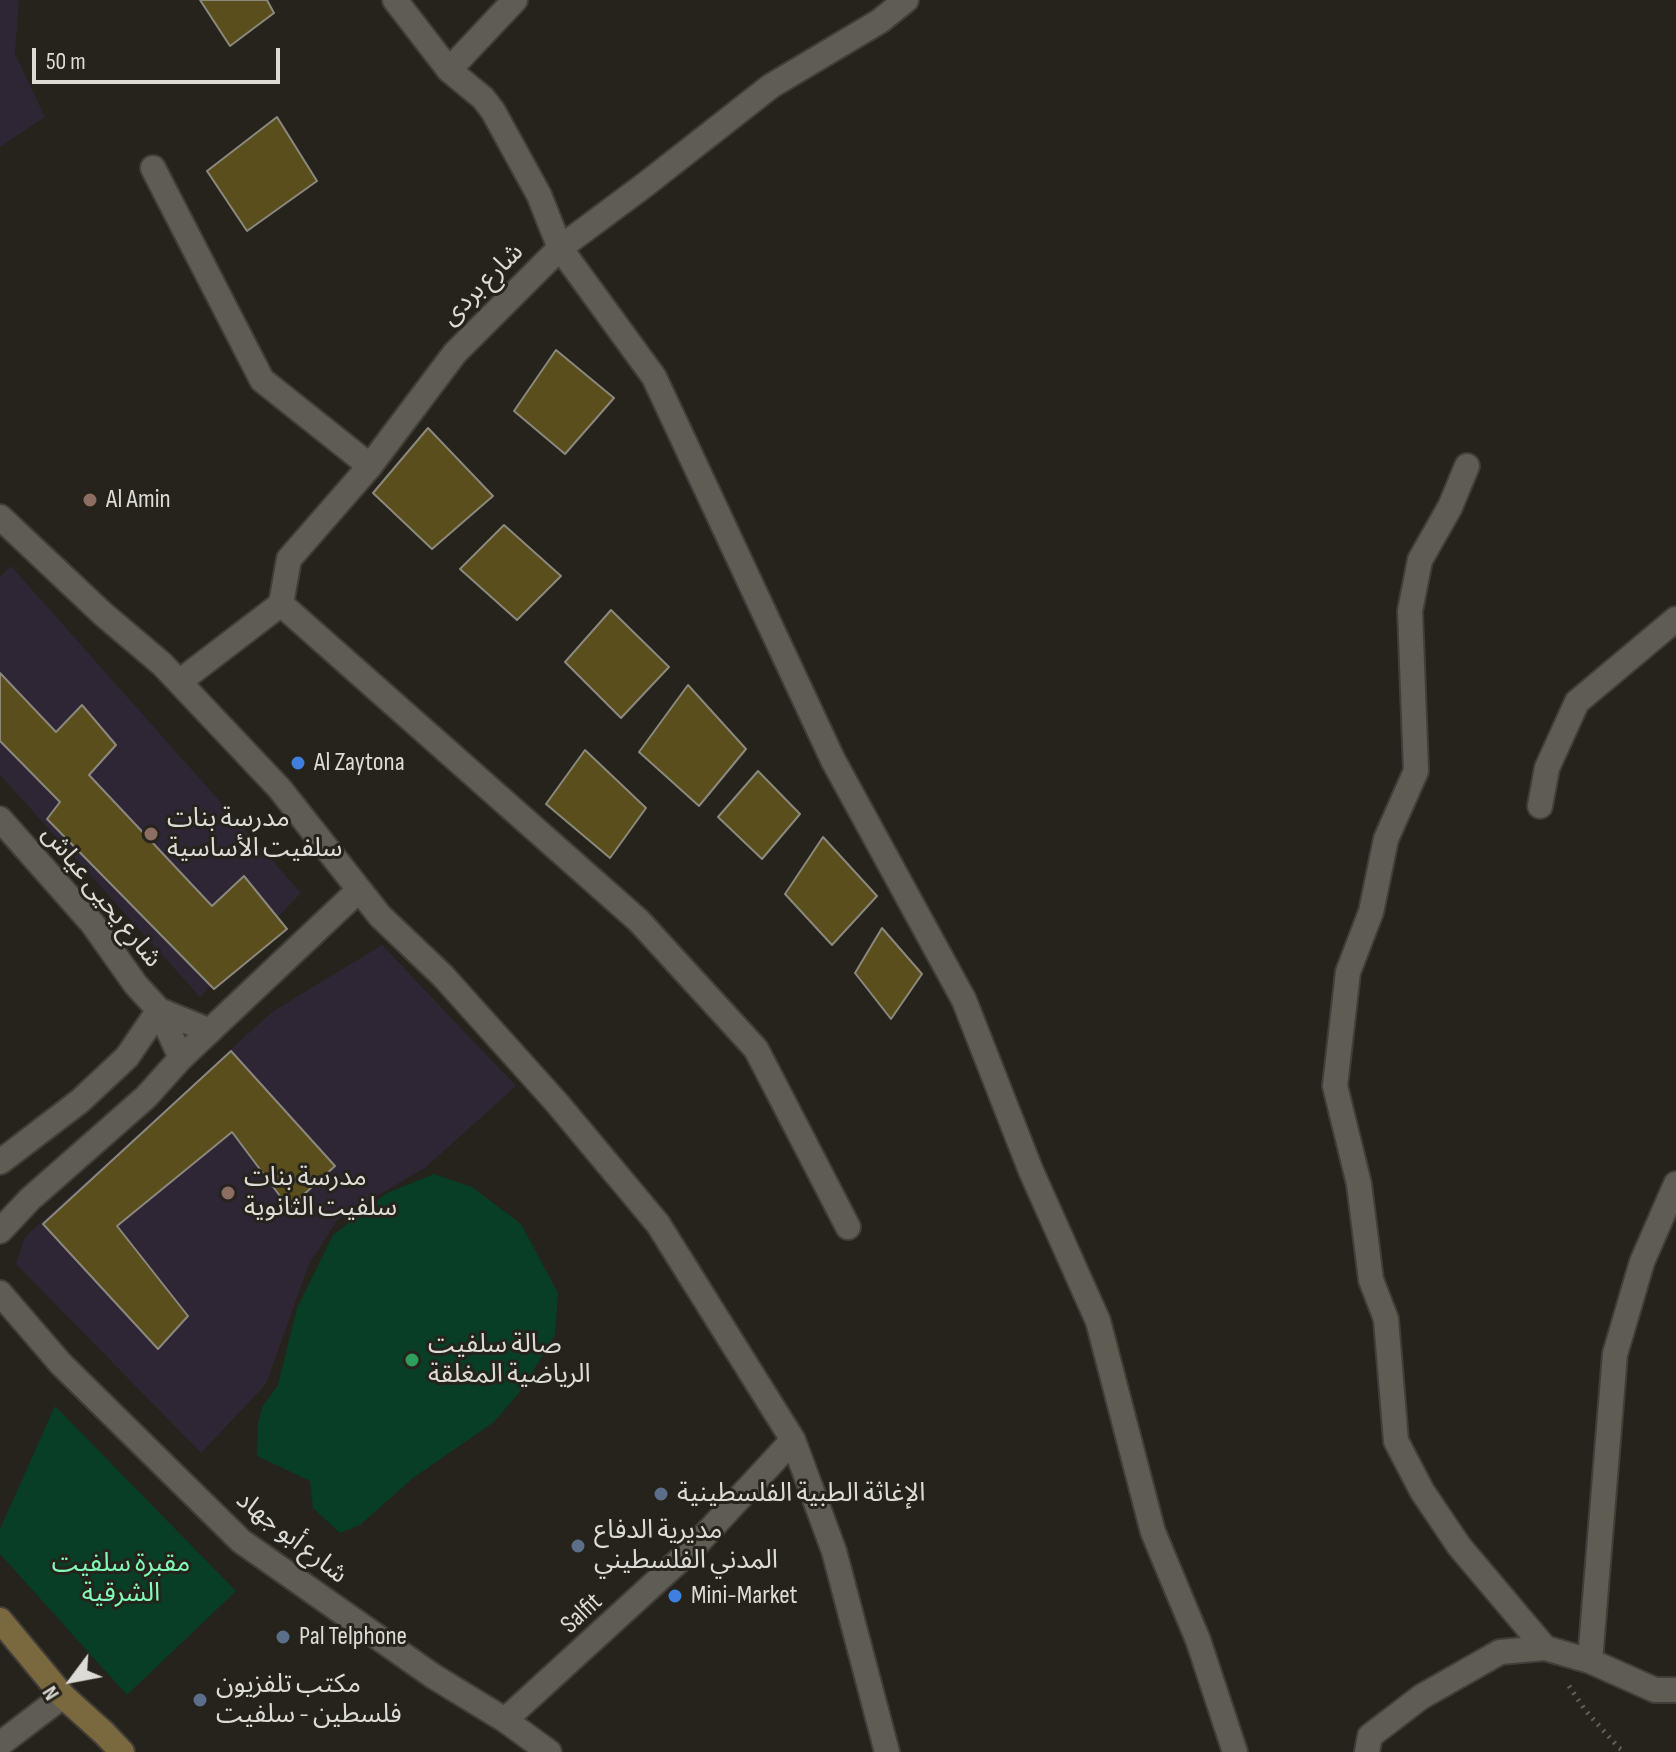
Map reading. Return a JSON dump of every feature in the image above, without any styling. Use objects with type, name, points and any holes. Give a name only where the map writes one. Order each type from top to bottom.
[{"type":"main road","points":[[0,1620],[63,1696],[122,1752]]},
{"type":"street","points":[[395,0],[449,70],[483,98],[493,111],[539,195],[560,248],[654,377],[833,760],[964,1000],[1031,1171],[1098,1321],[1153,1532],[1198,1640],[1235,1752]]},
{"type":"street","points":[[449,70],[515,0]]},
{"type":"street","name":"شارع بردى","points":[[281,604],[289,559],[370,466],[455,353],[560,248],[771,86],[880,21],[906,0]]},
{"type":"street","points":[[153,168],[262,380],[370,466]]},
{"type":"street","points":[[1467,466],[1450,507],[1420,560],[1410,611],[1416,771],[1386,839],[1371,912],[1348,972],[1335,1086],[1359,1184],[1371,1280],[1386,1319],[1396,1441],[1422,1491],[1459,1546],[1545,1648]]},
{"type":"street","points":[[0,517],[179,682],[280,789],[386,923],[443,976],[557,1103],[658,1224],[793,1440],[834,1551],[887,1752]]},
{"type":"street","points":[[179,682],[281,604],[639,921],[756,1049],[848,1227]]},
{"type":"street","points":[[1540,806],[1547,768],[1577,702],[1676,619]]},
{"type":"street","name":"شارع يحيى عياش","points":[[0,819],[92,923],[136,985],[159,1010]]},
{"type":"street","points":[[0,1231],[30,1199],[146,1097],[181,1058],[359,890]]},
{"type":"street","points":[[159,1010],[210,1031]]},
{"type":"street","points":[[159,1010],[181,1058]]},
{"type":"street","points":[[0,1162],[80,1101],[127,1057],[159,1010]]},
{"type":"street","points":[[1590,1661],[1615,1354],[1642,1262],[1676,1184]]},
{"type":"street","name":"شارع أبو جهاد","points":[[0,1293],[61,1364],[241,1541],[515,1734],[549,1752]]},
{"type":"street","name":"Salfit","points":[[515,1734],[793,1440]]},
{"type":"street","points":[[1367,1752],[1370,1736],[1421,1697],[1500,1652],[1545,1648],[1590,1661],[1655,1690],[1676,1690]]},
{"type":"street","points":[[0,1744],[63,1696]]},
{"type":"path","points":[[1545,1648],[1585,1710],[1626,1752]]},
{"type":"shaded area","points":[[0,0],[19,0],[15,54],[45,117],[0,147]]},
{"type":"shaded area","name":"مدرسة بنات سلفيت الأساسية","points":[[11,566],[301,893],[200,997],[0,775],[0,577]]},
{"type":"shaded area","name":"مدرسة بنات سلفيت الثانوية","points":[[382,945],[516,1086],[426,1167],[338,1219],[309,1264],[266,1384],[201,1453],[16,1264],[25,1237],[272,1012]]},
{"type":"green space","name":"صالة سلفيت الرياضية المغلقة","points":[[434,1174],[472,1187],[521,1224],[558,1293],[555,1335],[522,1389],[494,1422],[413,1478],[360,1525],[340,1533],[313,1508],[310,1481],[257,1456],[262,1407],[278,1385],[297,1308],[333,1235],[387,1193]]},
{"type":"green space","name":"مقبرة سلفيت الشرقية","points":[[55,1406],[236,1591],[127,1695],[0,1554],[0,1529]]},
{"type":"building","points":[[200,0],[267,0],[274,13],[230,46]]},
{"type":"building","points":[[277,117],[317,181],[247,231],[207,171]]},
{"type":"building","points":[[556,350],[614,398],[565,454],[514,411]]},
{"type":"building","points":[[428,428],[493,496],[432,549],[373,493]]},
{"type":"building","points":[[504,525],[561,576],[517,620],[460,569]]},
{"type":"building","points":[[611,610],[669,667],[621,718],[565,662]]},
{"type":"building","name":"مدرسة بنات سلفيت الأساسية","points":[[0,673],[56,732],[82,705],[116,745],[89,775],[212,906],[244,876],[287,929],[214,989],[47,819],[60,802],[0,741]]},
{"type":"building","points":[[688,685],[746,749],[699,806],[639,752]]},
{"type":"building","points":[[585,750],[646,808],[610,858],[546,804]]},
{"type":"building","points":[[758,771],[800,814],[762,859],[718,817]]},
{"type":"building","points":[[823,837],[877,896],[832,945],[785,894]]},
{"type":"building","points":[[882,928],[922,974],[891,1019],[855,973]]},
{"type":"building","name":"مدرسة بنات سلفيت الثانوية","points":[[231,1051],[335,1166],[289,1208],[232,1132],[117,1226],[188,1316],[158,1349],[43,1224]]},
{"type":"place","name":"Al Amin","points":[[90,500]]},
{"type":"place","name":"Al Zaytona","points":[[298,763]]},
{"type":"place","name":"مدرسة بنات سلفيت الأساسية","points":[[151,834]]},
{"type":"place","name":"مدرسة بنات سلفيت الثانوية","points":[[228,1193]]},
{"type":"place","name":"صالة سلفيت الرياضية المغلقة","points":[[412,1360]]},
{"type":"place","name":"الإغاثة الطبية الفلسطينية","points":[[661,1494]]},
{"type":"place","name":"مديرية الدفاع المدني الفلسطيني","points":[[578,1546]]},
{"type":"place","name":"Mini-Market","points":[[675,1596]]},
{"type":"place","name":"Pal Telphone","points":[[283,1637]]},
{"type":"place","name":"مكتب تلفزيون فلسطين - سلفيت","points":[[200,1700]]}]
